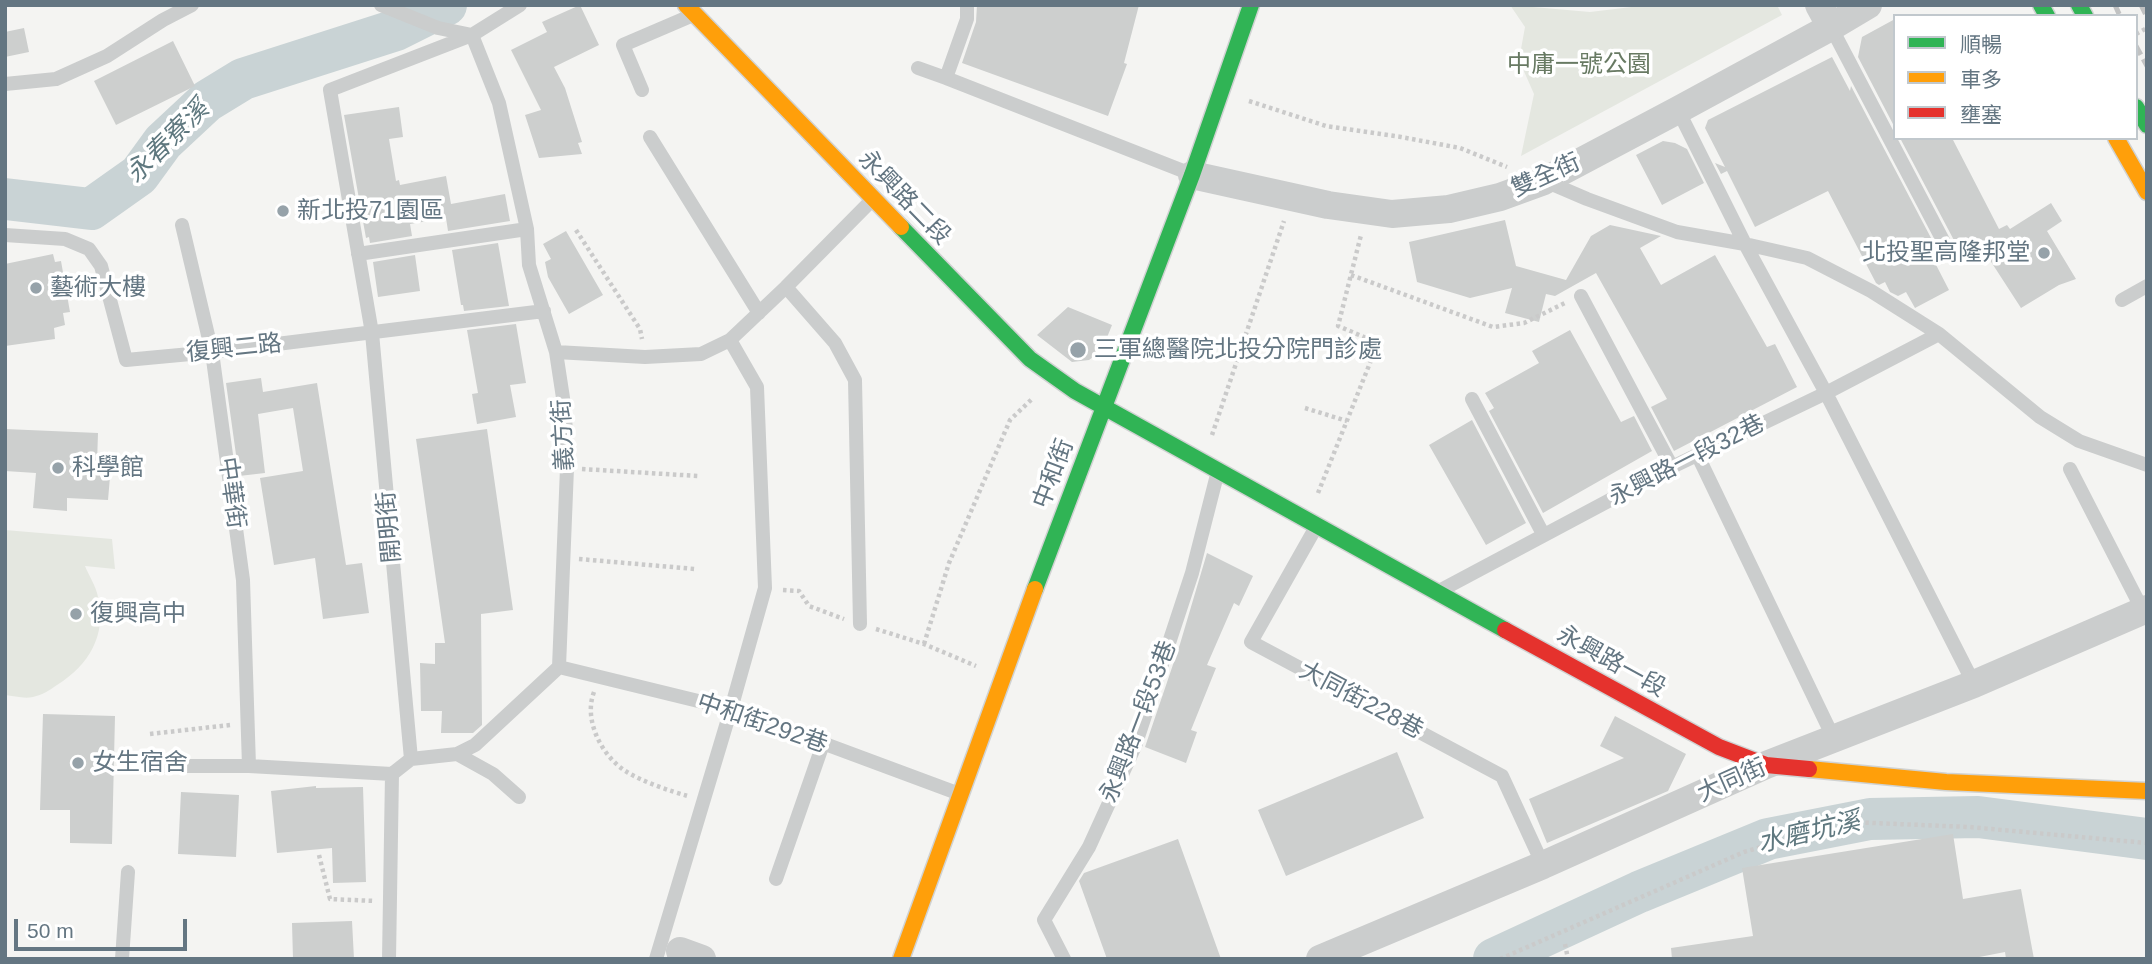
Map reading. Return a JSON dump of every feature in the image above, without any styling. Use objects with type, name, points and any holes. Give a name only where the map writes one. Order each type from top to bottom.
[{"type":"street","name":"雙全街","points":[[1192,175],[1328,205],[1392,214],[1449,209],[1500,197],[1544,181],[1678,110],[1825,16],[1868,5]]},
{"type":"street","name":"中和街","points":[[901,959],[1002,677],[1192,175],[1245,7]]},
{"type":"street","name":"永興路二段","points":[[690,10],[1030,359],[1103,407]]},
{"type":"street","points":[[2117,140],[2147,192]]},
{"type":"street","name":"永興路一段","points":[[1103,407],[1718,747],[1766,765],[1946,782],[2147,791]]},
{"type":"street","name":"大同街","points":[[1320,959],[1543,865],[1766,765],[1974,684],[2145,610]]},
{"type":"lane","points":[[5,84],[56,79],[107,56],[192,5]]},
{"type":"lane","points":[[386,6],[438,28],[472,35],[520,5]]},
{"type":"lane","points":[[946,78],[967,19],[967,5]]},
{"type":"lane","points":[[642,90],[623,45],[690,10]]},
{"type":"lane","points":[[1825,16],[1948,250]]},
{"type":"lane","name":"開明街","points":[[411,759],[372,333],[330,90],[472,35]]},
{"type":"lane","name":"義方街","points":[[472,35],[499,103],[527,229],[530,265],[556,352],[565,411],[567,468],[559,667]]},
{"type":"lane","points":[[918,68],[1192,175]]},
{"type":"lane","points":[[1678,110],[1974,684]]},
{"type":"lane","points":[[650,137],[759,313]]},
{"type":"lane","points":[[1544,181],[1677,232],[1807,258],[1871,291],[1939,334],[2040,417],[2080,441],[2147,465]]},
{"type":"lane","points":[[556,352],[645,357],[701,354],[730,340],[873,199]]},
{"type":"lane","name":"中華街","points":[[182,225],[212,352],[243,580],[249,766]]},
{"type":"lane","points":[[358,254],[527,229]]},
{"type":"lane","name":"復興二路","points":[[5,235],[65,239],[89,249],[101,266],[126,360],[544,311]]},
{"type":"lane","points":[[2122,300],[2147,286]]},
{"type":"lane","points":[[786,287],[835,343],[855,380],[860,624]]},
{"type":"lane","points":[[1581,296],[1672,467]]},
{"type":"lane","name":"永興路一段32巷","points":[[1437,592],[1697,454],[1826,393],[1939,334]]},
{"type":"lane","points":[[679,956],[703,800],[765,588],[757,387],[730,340]]},
{"type":"lane","points":[[1472,399],[1543,534]]},
{"type":"lane","points":[[1697,454],[1835,739]]},
{"type":"lane","points":[[2070,469],[2145,610]]},
{"type":"lane","name":"永興路一段53巷","points":[[1064,959],[1044,920],[1089,847],[1135,746],[1192,573],[1218,471]]},
{"type":"lane","name":"大同街228巷","points":[[1312,523],[1251,642],[1502,776],[1543,865]]},
{"type":"lane","points":[[151,766],[249,766],[392,774],[411,759],[457,754],[475,745],[559,667]]},
{"type":"lane","name":"中和街292巷","points":[[559,667],[731,709],[961,794]]},
{"type":"lane","points":[[776,879],[823,744]]},
{"type":"lane","points":[[457,754],[493,774],[519,797]]},
{"type":"lane","points":[[389,959],[392,774]]},
{"type":"lane","points":[[122,959],[128,872]]},
{"type":"path","points":[[1220,92],[1326,126],[1460,148],[1508,167]]},
{"type":"path","points":[[1203,462],[1293,196]]},
{"type":"path","points":[[1312,523],[1347,421],[1378,343],[1338,326],[1367,210]]},
{"type":"path","points":[[576,230],[640,328],[645,357]]},
{"type":"path","points":[[1351,275],[1493,327],[1524,323],[1581,296]]},
{"type":"path","points":[[924,644],[949,563],[1010,420],[1056,376]]},
{"type":"path","points":[[1305,408],[1347,421]]},
{"type":"path","points":[[567,468],[698,476]]},
{"type":"path","points":[[564,558],[695,569]]},
{"type":"path","points":[[765,588],[799,591],[809,606],[924,644],[1002,677]]},
{"type":"path","points":[[600,677],[591,700],[592,727],[605,751],[626,772],[675,793],[703,800]]},
{"type":"path","points":[[150,734],[226,724]]},
{"type":"path","points":[[1500,959],[1745,852],[1849,822],[1969,827],[2147,843]]},
{"type":"path","points":[[320,855],[330,900],[390,901]]},
{"type":"path","points":[[1565,944],[1568,959]]},
{"type":"green space","name":"中庸一號公園","points":[[1510,5],[1590,12],[1648,5],[1777,5],[1782,15],[1521,156],[1534,94],[1519,60],[1525,27]]},
{"type":"green space","points":[[5,530],[112,539],[115,569],[85,566],[96,589],[100,611],[100,624],[93,648],[68,677],[33,697],[5,695]]},
{"type":"building","points":[[580,5],[599,45],[554,67],[565,88],[582,142],[578,143],[582,154],[539,158],[525,115],[541,110],[511,50],[547,32],[542,22]]},
{"type":"building","points":[[977,5],[1139,5],[1124,63],[1127,64],[1108,116],[962,63],[976,22]]},
{"type":"building","points":[[1893,20],[1893,124],[1858,57],[1862,37]]},
{"type":"building","points":[[24,28],[29,52],[5,57],[5,32]]},
{"type":"building","points":[[173,41],[195,86],[116,125],[94,81]]},
{"type":"building","points":[[1832,57],[1850,91],[1851,86],[1940,255],[1933,259],[1949,290],[1915,308],[1906,292],[1898,296],[1890,292],[1885,282],[1879,285],[1876,283],[1828,191],[1755,227],[1727,171],[1721,174],[1715,163],[1725,167],[1705,128],[1708,120]]},
{"type":"building","points":[[399,107],[403,137],[389,139],[396,181],[399,180],[400,185],[446,176],[451,204],[505,194],[510,221],[448,231],[446,218],[410,224],[412,236],[370,243],[369,237],[366,238],[344,115]]},
{"type":"building","points":[[1901,140],[1953,140],[1999,229],[2007,225],[2010,229],[2051,203],[2062,221],[2047,231],[2076,279],[2059,285],[2021,308],[1975,237],[1957,246]]},
{"type":"building","points":[[1663,141],[1687,149],[1704,183],[1662,205],[1636,155]]},
{"type":"building","points":[[1505,220],[1516,266],[1566,280],[1591,236],[1610,225],[1661,236],[1640,248],[1661,285],[1715,255],[1767,347],[1775,344],[1797,387],[1674,451],[1651,407],[1667,399],[1596,273],[1555,296],[1546,294],[1539,322],[1505,313],[1512,288],[1470,298],[1417,282],[1409,242]]},
{"type":"building","points":[[566,231],[603,295],[569,314],[548,277],[545,262],[551,259],[543,244]]},
{"type":"building","points":[[498,243],[509,306],[464,311],[452,250]]},
{"type":"building","name":"藝術大樓","points":[[53,254],[55,262],[61,261],[70,312],[63,313],[65,325],[54,328],[55,339],[5,346],[5,264]]},
{"type":"building","points":[[415,255],[420,291],[378,297],[373,262]]},
{"type":"building","points":[[1068,307],[1112,325],[1102,350],[1089,360],[1072,362],[1037,335]]},
{"type":"building","points":[[516,324],[526,383],[510,385],[516,417],[477,424],[472,394],[478,393],[467,330]]},
{"type":"building","points":[[1570,330],[1621,422],[1634,416],[1652,451],[1543,513],[1489,411],[1494,408],[1485,393],[1539,363],[1532,351]]},
{"type":"building","points":[[261,378],[263,392],[317,383],[346,565],[362,563],[369,613],[323,619],[315,558],[274,565],[260,478],[303,471],[293,408],[258,414],[265,473],[239,476],[226,383]]},
{"type":"building","points":[[1472,420],[1526,523],[1486,545],[1429,445]]},
{"type":"building","name":"科學館","points":[[5,429],[98,433],[97,463],[111,465],[108,500],[67,498],[67,511],[33,508],[36,473],[5,471]]},
{"type":"building","points":[[487,429],[513,610],[481,614],[482,725],[473,733],[441,733],[442,711],[421,711],[420,663],[435,664],[435,643],[445,643],[416,439]]},
{"type":"building","points":[[1207,553],[1253,576],[1239,606],[1234,603],[1207,665],[1216,668],[1191,730],[1197,732],[1186,763],[1145,747]]},
{"type":"building","name":"女生宿舍","points":[[43,714],[115,716],[112,844],[70,843],[70,810],[40,810]]},
{"type":"building","points":[[1615,716],[1686,754],[1668,791],[1547,843],[1529,799],[1624,758],[1600,746]]},
{"type":"building","points":[[1397,752],[1424,818],[1286,876],[1258,810]]},
{"type":"building","points":[[316,786],[363,787],[366,882],[333,883],[332,848],[277,853],[271,791]]},
{"type":"building","points":[[181,792],[239,795],[236,857],[178,854]]},
{"type":"building","points":[[1953,834],[1963,899],[2021,889],[2034,959],[2006,959],[2005,952],[1969,959],[1672,959],[1671,948],[1753,936],[1742,868]]},
{"type":"building","points":[[1178,839],[1221,959],[1107,959],[1079,881],[1084,873]]},
{"type":"building","points":[[352,921],[354,959],[293,959],[292,923]]},
{"type":"waterway","name":"永春寮溪","points":[[5,199],[91,209],[139,175],[163,142],[207,101],[243,79],[396,30],[446,5]]},
{"type":"waterway","name":"水磨坑溪","points":[[1494,959],[1639,892],[1768,839],[1870,819],[1978,817],[2147,839]]},
{"type":"railway","points":[[2115,5],[2119,14]]},
{"type":"railway","points":[[2141,5],[2147,17]]},
{"type":"railway","points":[[2138,50],[2147,66]]},
{"type":"traffic: fast","points":[[1035,589],[1192,175],[1251,5]]},
{"type":"traffic: fast","points":[[2041,5],[2046,14]]},
{"type":"traffic: fast","points":[[2079,5],[2084,14]]},
{"type":"traffic: fast","points":[[2138,110],[2147,125]]},
{"type":"traffic: fast","points":[[901,227],[1030,359],[1075,391],[1505,630]]},
{"type":"traffic: slow","points":[[686,5],[901,227]]},
{"type":"traffic: slow","points":[[2117,140],[2147,192]]},
{"type":"traffic: slow","points":[[901,959],[1035,589]]},
{"type":"traffic: slow","points":[[1809,769],[1946,782],[2147,791]]},
{"type":"traffic: jam","points":[[1505,630],[1719,747],[1766,765],[1809,769]]},
{"type":"place","name":"新北投71園區","points":[[283,211]]},
{"type":"place","name":"北投聖高隆邦堂","points":[[2044,253]]},
{"type":"place","name":"藝術大樓","points":[[36,288]]},
{"type":"place","name":"三軍總醫院北投分院門診處","points":[[1078,350]]},
{"type":"place","name":"科學館","points":[[58,468]]},
{"type":"place","name":"復興高中","points":[[76,614]]},
{"type":"place","name":"女生宿舍","points":[[78,763]]}]
